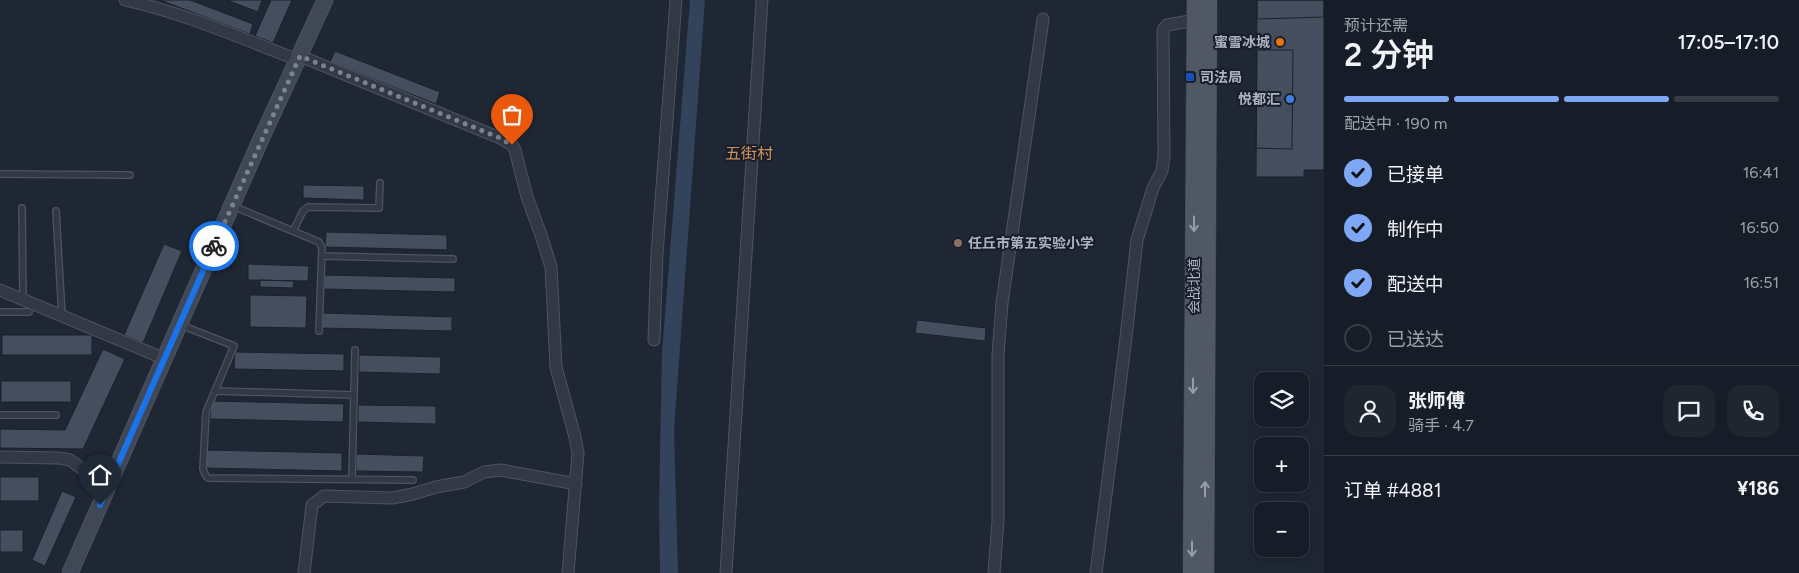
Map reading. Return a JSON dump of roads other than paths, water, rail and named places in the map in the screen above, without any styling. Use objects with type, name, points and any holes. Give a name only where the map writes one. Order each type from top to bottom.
[{"type":"main road","points":[[70,573],[232,205],[325,0]]},
{"type":"main road","name":"会战北道","points":[[1192,573],[1196,0]]},
{"type":"main road","name":"会战北道","points":[[1205,573],[1208,0]]},
{"type":"street","points":[[125,0],[147,5],[299,58],[500,138],[512,145],[527,197],[542,235],[551,267],[556,368],[578,452],[568,573]]},
{"type":"street","points":[[654,340],[657,254],[676,0]]},
{"type":"street","points":[[726,573],[762,0]]},
{"type":"street","points":[[994,573],[998,521],[998,355],[1002,303],[1043,19]]},
{"type":"street","points":[[1096,573],[1137,240],[1153,188],[1162,171],[1164,156],[1163,30],[1167,26],[1196,20]]},
{"type":"street","points":[[0,290],[165,359]]},
{"type":"street","points":[[0,457],[59,458],[70,460],[108,488]]},
{"type":"street","points":[[304,573],[312,505],[324,496],[392,498],[464,482],[484,472],[501,470],[576,484]]},
{"type":"lane","points":[[0,174],[130,175]]},
{"type":"lane","points":[[293,231],[302,211],[308,207],[379,208],[380,183]]},
{"type":"lane","points":[[232,205],[319,242],[322,248],[319,331]]},
{"type":"lane","points":[[22,208],[23,299]]},
{"type":"lane","points":[[56,210],[62,316]]},
{"type":"lane","points":[[322,256],[453,259]]},
{"type":"lane","points":[[0,312],[29,312]]},
{"type":"lane","points":[[180,324],[234,346],[206,412],[203,469],[208,478],[413,480]]},
{"type":"lane","points":[[352,479],[355,350]]},
{"type":"lane","points":[[214,392],[354,395]]},
{"type":"lane","points":[[0,415],[56,416]]},
{"type":"water","points":[[690,0],[705,0],[674,430],[678,573],[660,573],[659,506],[662,353]]},
{"type":"place","name":"蜜雪冰城","points":[[1280,42]]},
{"type":"place","name":"司法局","points":[[1190,77]]},
{"type":"place","name":"悦都汇","points":[[1290,99]]},
{"type":"place","name":"任丘市第五实验小学","points":[[958,243]]},
{"type":"district","name":"五街村","points":[[749,153]]}]
